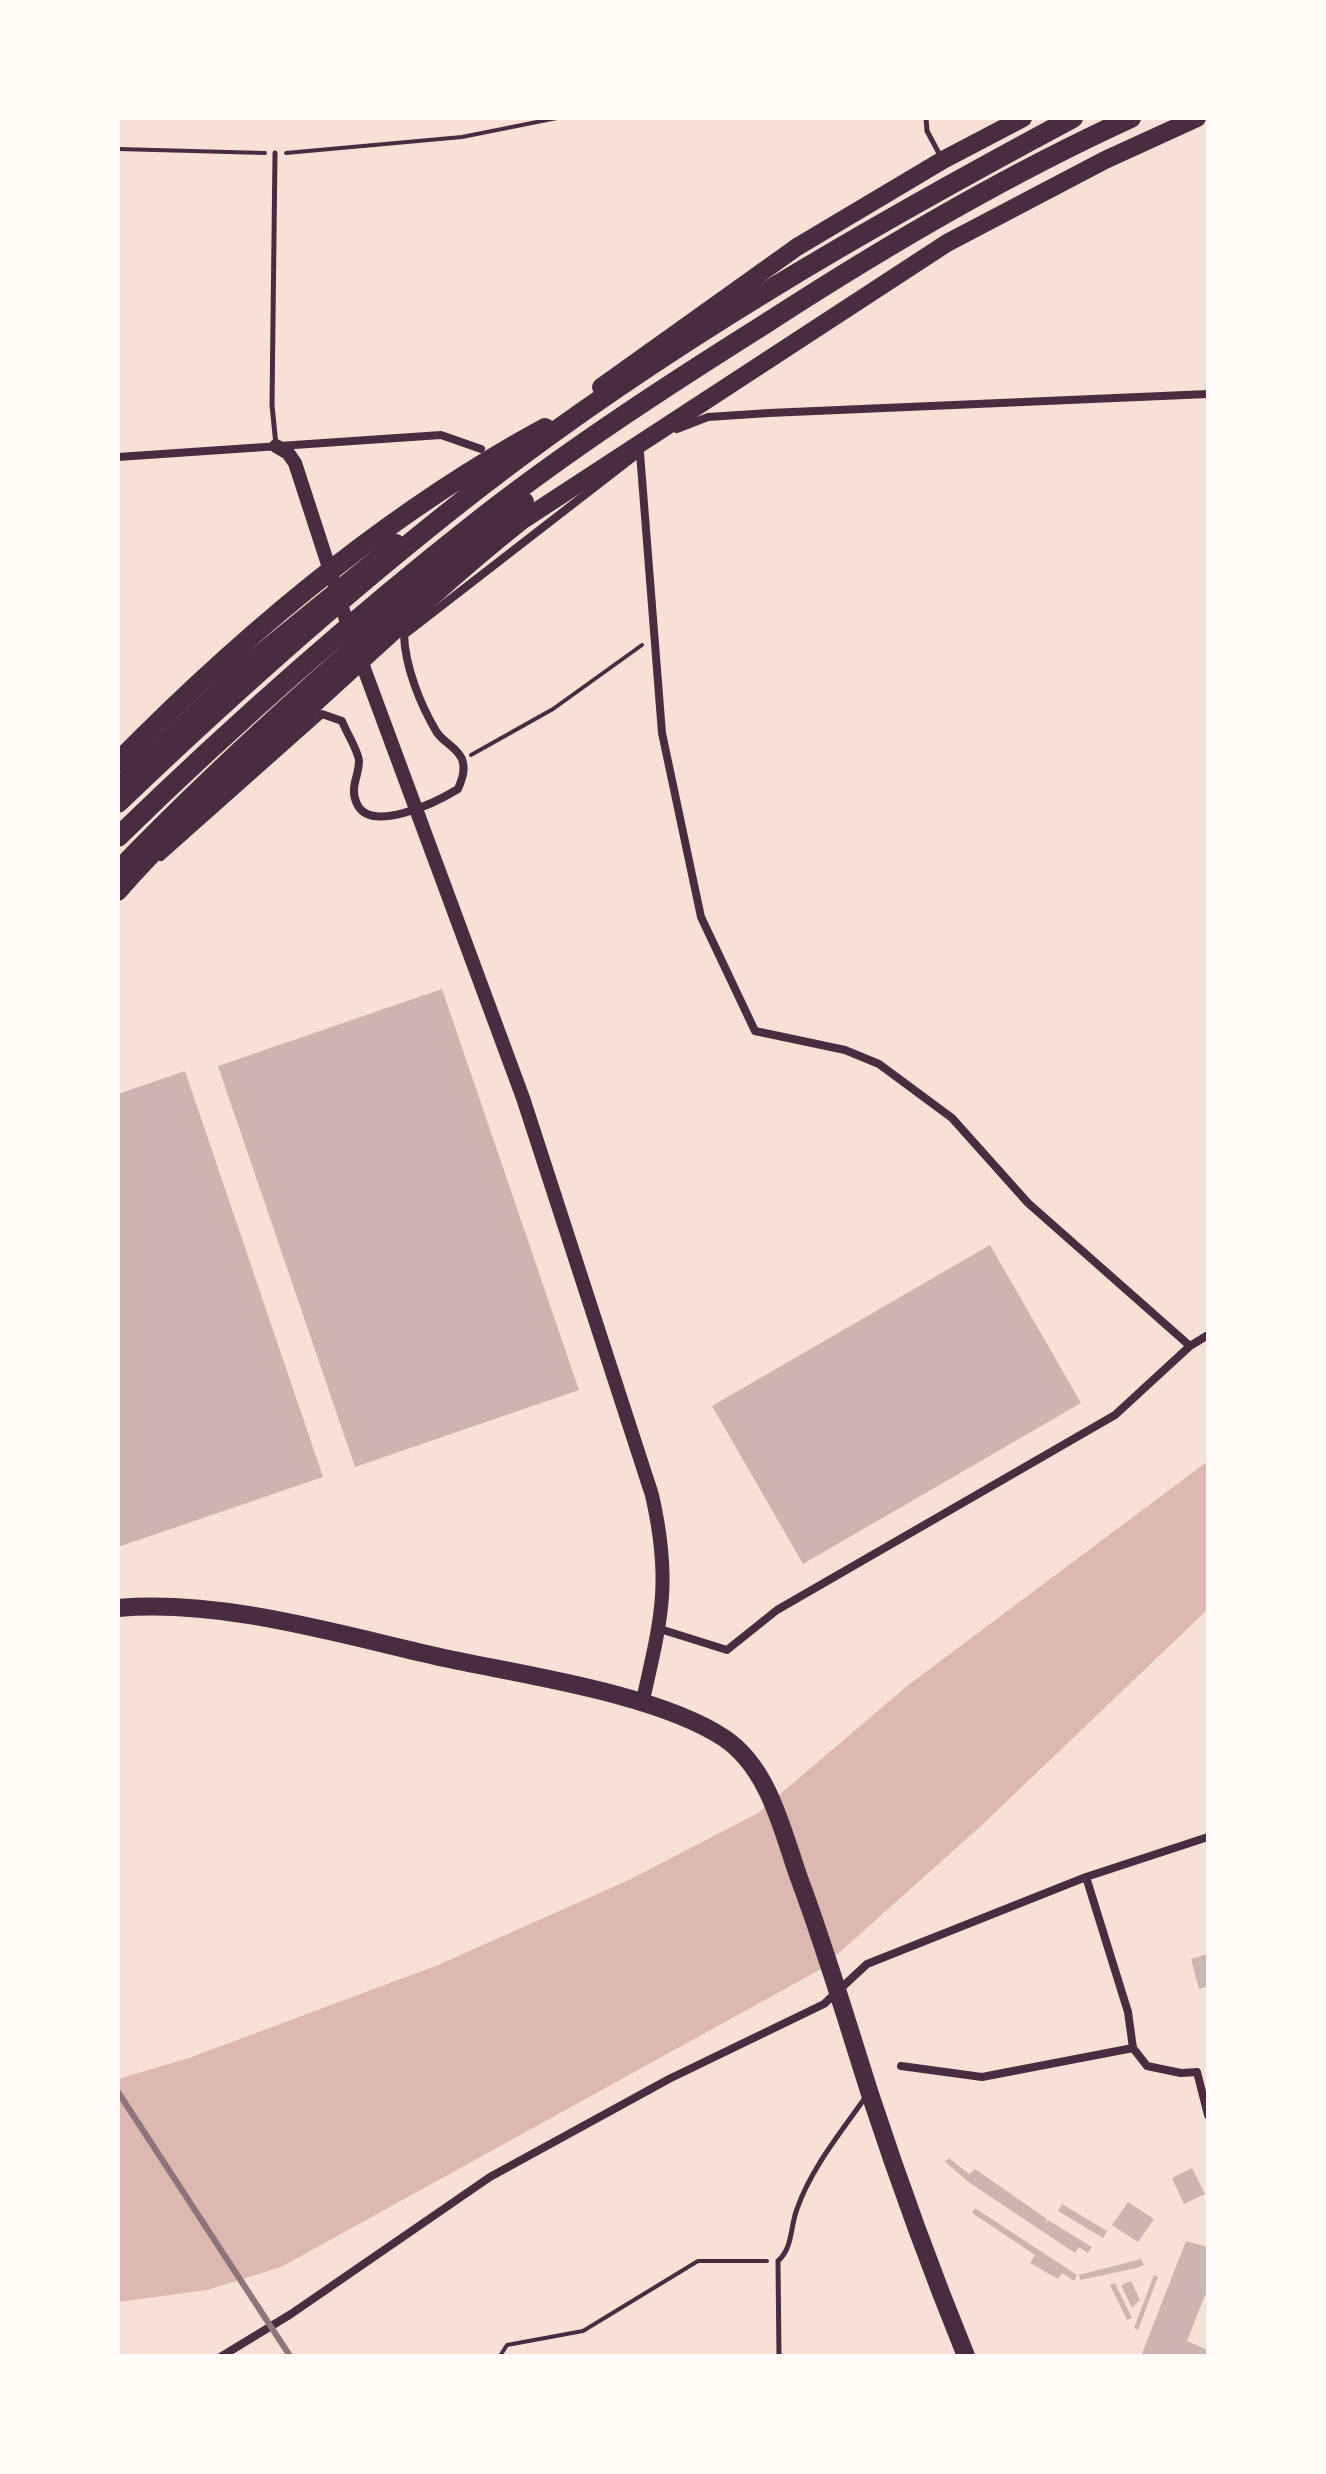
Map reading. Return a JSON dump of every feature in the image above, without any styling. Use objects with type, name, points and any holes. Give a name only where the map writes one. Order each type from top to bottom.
[{"type":"highway","points":[[118,803],[242,684],[372,572],[485,483],[623,385],[801,269],[1073,118]]},
{"type":"highway","points":[[118,837],[223,736],[364,614],[482,517],[658,392],[833,280],[934,220],[1131,118]]},
{"type":"highway","points":[[118,762],[202,677],[282,608],[481,462],[623,385]]},
{"type":"highway","points":[[118,871],[231,761],[380,625],[557,474],[554,466]]},
{"type":"main road","points":[[118,786],[241,669],[335,591],[797,247],[943,160],[1023,118]]},
{"type":"main road","points":[[118,892],[145,860],[361,661],[523,520],[947,243],[1105,160],[1197,118]]},
{"type":"main road","points":[[118,1608],[213,1610],[575,1686],[676,1715],[724,1738],[748,1761],[768,1792],[838,1983],[869,2091],[928,2264],[966,2356]]},
{"type":"street","points":[[118,900],[134,882],[322,714],[342,721],[359,761],[352,789],[357,806],[369,816],[385,818],[458,789],[464,776],[462,760],[453,745],[437,735],[405,657],[404,635],[640,453],[682,426],[708,417],[1208,394]]},
{"type":"street","points":[[118,457],[441,435],[481,449]]},
{"type":"street","points":[[276,446],[288,453],[295,463],[335,591],[523,1098],[652,1495],[664,1555],[660,1629],[642,1704]]},
{"type":"street","points":[[640,453],[662,733],[701,917],[755,1031],[845,1050],[892,1073],[952,1118],[1028,1203],[1190,1346]]},
{"type":"street","points":[[660,1629],[727,1650],[777,1610],[1115,1415],[1190,1346],[1208,1335]]},
{"type":"street","points":[[222,2356],[291,2314],[490,2177],[669,2079],[824,2004],[838,1983],[867,1964],[1086,1877],[1208,1837]]},
{"type":"street","points":[[1086,1877],[1128,2012],[1133,2048],[1147,2066],[1181,2073],[1197,2072],[1208,2115]]},
{"type":"street","points":[[901,2066],[982,2077],[1133,2048]]},
{"type":"lane","points":[[926,118],[927,131],[943,160]]},
{"type":"lane","points":[[275,153],[272,405],[276,446]]},
{"type":"lane","points":[[481,449],[505,464]]},
{"type":"lane","points":[[511,483],[529,540]]},
{"type":"lane","points":[[779,2356],[778,2261],[786,2254],[797,2209],[818,2166],[869,2091]]},
{"type":"path","points":[[118,149],[275,153],[462,137],[557,118]]},
{"type":"path","points":[[462,760],[553,709],[655,636]]},
{"type":"path","points":[[500,2356],[507,2345],[583,2331],[698,2261],[778,2261]]},
{"type":"shaded area","points":[[1208,1461],[1208,1609],[982,1825],[821,1969],[281,2267],[207,2290],[118,2302],[118,2079],[189,2058],[438,1965],[631,1879],[758,1813],[907,1686]]},
{"type":"building","points":[[442,989],[579,1390],[355,1467],[218,1066]]},
{"type":"building","points":[[185,1071],[323,1477],[118,1547],[118,1094]]},
{"type":"building","points":[[990,1245],[1081,1403],[803,1564],[712,1406]]},
{"type":"building","points":[[1208,1954],[1208,1986],[1199,1989],[1191,1959]]},
{"type":"building","points":[[949,2158],[969,2174],[975,2169],[1047,2219],[1044,2226],[1048,2220],[1092,2247],[1088,2253],[1079,2247],[1075,2253],[970,2183],[945,2162]]},
{"type":"building","points":[[1192,2168],[1205,2194],[1184,2204],[1172,2178]]},
{"type":"building","points":[[1128,2202],[1154,2219],[1138,2242],[1112,2225]]},
{"type":"building","points":[[1062,2204],[1107,2231],[1103,2238],[1058,2211]]},
{"type":"building","points":[[975,2208],[1077,2275],[1074,2281],[1062,2273],[1058,2279],[1030,2263],[1035,2255],[972,2213]]},
{"type":"building","points":[[1186,2241],[1208,2247],[1208,2296],[1205,2295],[1187,2341],[1208,2350],[1208,2356],[1141,2356]]},
{"type":"building","points":[[1141,2259],[1144,2265],[1137,2268],[1080,2280],[1079,2275]]},
{"type":"building","points":[[1154,2275],[1158,2277],[1138,2330],[1134,2328]]},
{"type":"building","points":[[1131,2281],[1140,2300],[1132,2308],[1121,2285]]},
{"type":"building","points":[[1115,2283],[1132,2318],[1127,2320],[1110,2285]]},
{"type":"railway","points":[[118,2092],[290,2356]]}]
